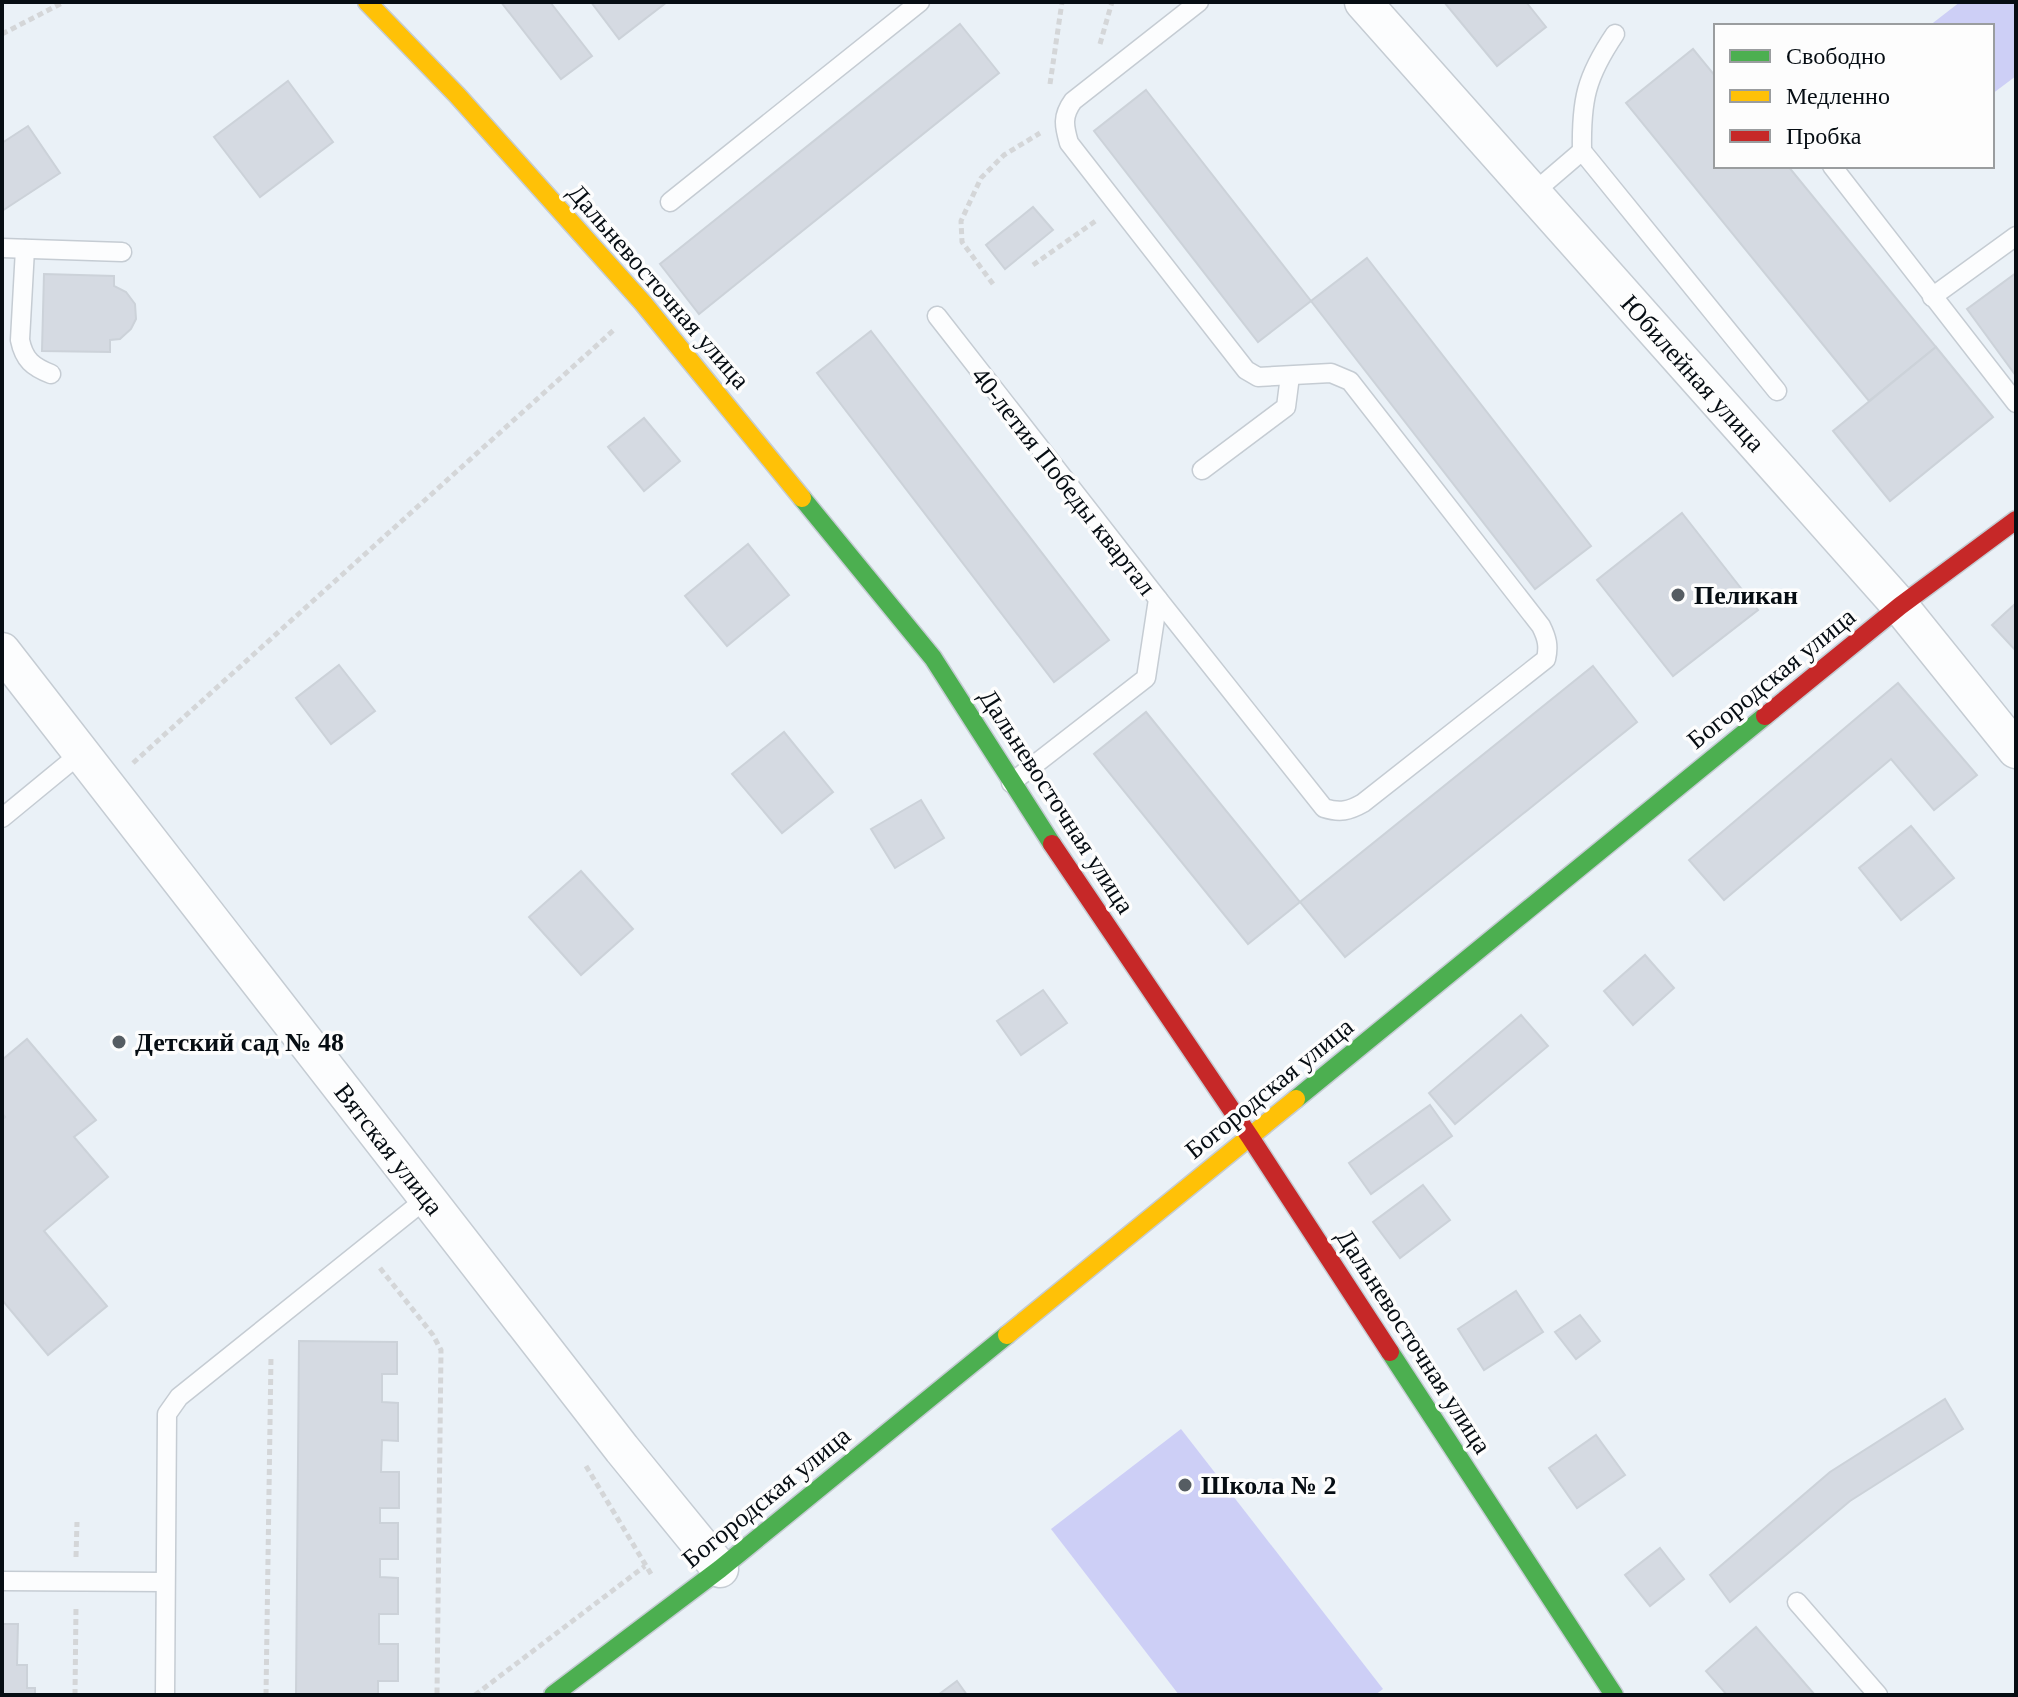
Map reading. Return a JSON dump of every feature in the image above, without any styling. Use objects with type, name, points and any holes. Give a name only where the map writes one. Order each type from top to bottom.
[{"type":"street","name":"Дальневосточная улица","points":[[367,2],[457,95],[643,303],[933,658],[1011,783],[1250,1137],[1614,1695]]},
{"type":"street","name":"Юбилейная улица","points":[[1363,2],[1900,606],[2016,750]]},
{"type":"street","name":"Богородская улица","points":[[553,1695],[720,1569],[1900,606],[2016,520]]},
{"type":"street","name":"Вятская улица","points":[[2,651],[622,1449],[720,1569]]},
{"type":"lane","points":[[670,202],[920,2]]},
{"type":"lane","points":[[1158,599],[1324,808],[1334,811],[1351,809],[1363,803],[1546,659],[1548,650],[1547,637],[1541,626],[1350,381],[1331,373],[1258,377],[1246,370],[1069,143],[1064,119],[1073,101],[1199,2]]},
{"type":"lane","points":[[1615,34],[1586,87],[1582,151],[1777,391]]},
{"type":"lane","points":[[1533,193],[1582,151]]},
{"type":"lane","points":[[1834,168],[2016,403]]},
{"type":"lane","points":[[1932,297],[2016,236]]},
{"type":"lane","points":[[2,248],[122,252]]},
{"type":"lane","points":[[25,249],[20,340],[23,354],[34,367],[51,374]]},
{"type":"lane","name":"40-летия Победы квартал","points":[[937,316],[1158,599],[1146,678],[1011,783]]},
{"type":"lane","points":[[1202,470],[1286,407],[1290,376]]},
{"type":"lane","points":[[2,818],[81,753]]},
{"type":"lane","points":[[165,1695],[167,1414],[179,1397],[427,1198]]},
{"type":"lane","points":[[2,1581],[165,1582]]},
{"type":"lane","points":[[1797,1602],[1878,1695]]},
{"type":"path","points":[[2,34],[64,2]]},
{"type":"path","points":[[993,284],[962,242],[961,221],[981,178],[1004,155],[1064,119],[1051,99],[1049,89],[1062,2]]},
{"type":"path","points":[[1033,265],[1118,205]]},
{"type":"path","points":[[107,787],[643,303]]},
{"type":"path","points":[[365,1248],[433,1335],[441,1350],[437,1695]]},
{"type":"path","points":[[266,1695],[271,1323]]},
{"type":"path","points":[[579,1458],[598,1483],[645,1566],[673,1604]]},
{"type":"path","points":[[475,1695],[645,1566]]},
{"type":"shaded area","points":[[1960,2],[2014,2],[2016,76],[1994,92],[1994,24],[1932,24]]},
{"type":"shaded area","points":[[1181,1429],[1383,1689],[1375,1695],[1179,1695],[1051,1529]]},
{"type":"building","points":[[501,2],[550,2],[592,56],[561,79]]},
{"type":"building","points":[[591,2],[667,2],[619,39]]},
{"type":"building","points":[[1444,2],[1526,2],[1546,27],[1497,66]]},
{"type":"building","points":[[960,24],[999,73],[699,314],[660,264]]},
{"type":"building","points":[[1693,49],[1714,75],[1714,168],[1790,168],[1936,347],[1869,401],[1626,103]]},
{"type":"building","points":[[288,81],[333,142],[260,197],[214,137]]},
{"type":"building","points":[[1146,90],[1311,301],[1258,342],[1094,131]]},
{"type":"building","points":[[28,126],[60,173],[2,211],[2,143]]},
{"type":"building","points":[[1033,207],[1053,230],[1005,269],[986,245]]},
{"type":"building","points":[[1367,258],[1591,546],[1535,589],[1311,301]]},
{"type":"building","points":[[2016,273],[2016,376],[1967,309]]},
{"type":"building","points":[[44,274],[114,276],[114,286],[126,292],[135,304],[136,319],[131,329],[120,339],[110,340],[110,352],[42,351]]},
{"type":"building","points":[[871,331],[1109,640],[1054,682],[817,373]]},
{"type":"building","points":[[1936,347],[1993,417],[1890,501],[1833,431]]},
{"type":"building","points":[[644,418],[680,461],[644,491],[608,447]]},
{"type":"building","name":"Пеликан","points":[[1682,513],[1758,610],[1673,676],[1597,580]]},
{"type":"building","points":[[748,544],[789,595],[727,646],[685,596]]},
{"type":"building","points":[[2016,603],[2016,651],[1992,625]]},
{"type":"building","points":[[339,665],[375,711],[331,744],[296,698]]},
{"type":"building","points":[[1593,666],[1637,722],[1345,957],[1300,902]]},
{"type":"building","points":[[1898,683],[1977,775],[1934,810],[1891,759],[1724,900],[1689,860]]},
{"type":"building","points":[[1146,712],[1300,902],[1248,944],[1094,754]]},
{"type":"building","points":[[784,732],[833,792],[782,833],[732,774]]},
{"type":"building","points":[[921,800],[944,838],[895,868],[871,829]]},
{"type":"building","points":[[1911,826],[1954,878],[1901,920],[1859,868]]},
{"type":"building","points":[[581,871],[633,929],[581,975],[529,917]]},
{"type":"building","points":[[1645,955],[1674,988],[1633,1025],[1604,991]]},
{"type":"building","points":[[1043,990],[1067,1023],[1021,1055],[997,1021]]},
{"type":"building","points":[[1521,1015],[1548,1046],[1455,1124],[1429,1093]]},
{"type":"building","points":[[27,1039],[96,1120],[74,1137],[108,1177],[44,1231],[107,1306],[48,1355],[2,1300],[2,1120],[5,1117],[2,1113],[2,1060]]},
{"type":"building","points":[[1430,1105],[1452,1136],[1371,1194],[1349,1163]]},
{"type":"building","points":[[1423,1185],[1450,1220],[1400,1258],[1373,1222]]},
{"type":"building","points":[[1516,1291],[1543,1332],[1484,1370],[1458,1329]]},
{"type":"building","points":[[1580,1315],[1600,1341],[1576,1359],[1555,1332]]},
{"type":"building","points":[[299,1341],[397,1342],[397,1374],[382,1374],[382,1402],[398,1403],[398,1441],[382,1440],[381,1472],[399,1472],[399,1508],[380,1508],[380,1523],[398,1523],[398,1559],[380,1559],[380,1577],[398,1578],[398,1614],[379,1614],[379,1644],[398,1644],[398,1681],[378,1681],[378,1695],[296,1695]]},
{"type":"building","points":[[1945,1399],[1963,1429],[1850,1501],[1730,1602],[1710,1575],[1830,1472]]},
{"type":"building","points":[[1596,1435],[1625,1475],[1577,1508],[1549,1468]]},
{"type":"building","points":[[1660,1548],[1684,1579],[1650,1606],[1625,1575]]},
{"type":"building","points":[[2,1624],[18,1624],[17,1665],[27,1665],[27,1688],[35,1688],[35,1695],[2,1695]]},
{"type":"building","points":[[1756,1627],[1815,1695],[1727,1695],[1706,1671]]},
{"type":"building","points":[[957,1681],[967,1695],[938,1695]]},
{"type":"traffic: fast","points":[[802,498],[933,658],[1052,844]]},
{"type":"traffic: fast","points":[[1296,1099],[1765,716]]},
{"type":"traffic: fast","points":[[553,1695],[720,1569],[1007,1335]]},
{"type":"traffic: fast","points":[[1390,1352],[1614,1695]]},
{"type":"traffic: slow","points":[[367,2],[457,95],[643,303],[802,498]]},
{"type":"traffic: slow","points":[[1007,1335],[1296,1099]]},
{"type":"traffic: jam","points":[[1765,716],[1900,606],[2016,520]]},
{"type":"traffic: jam","points":[[1052,844],[1250,1137],[1390,1352]]},
{"type":"place","name":"Пеликан","points":[[1678,595]]},
{"type":"place","name":"Детский сад № 48","points":[[119,1042]]},
{"type":"place","name":"Школа № 2","points":[[1185,1485]]}]
